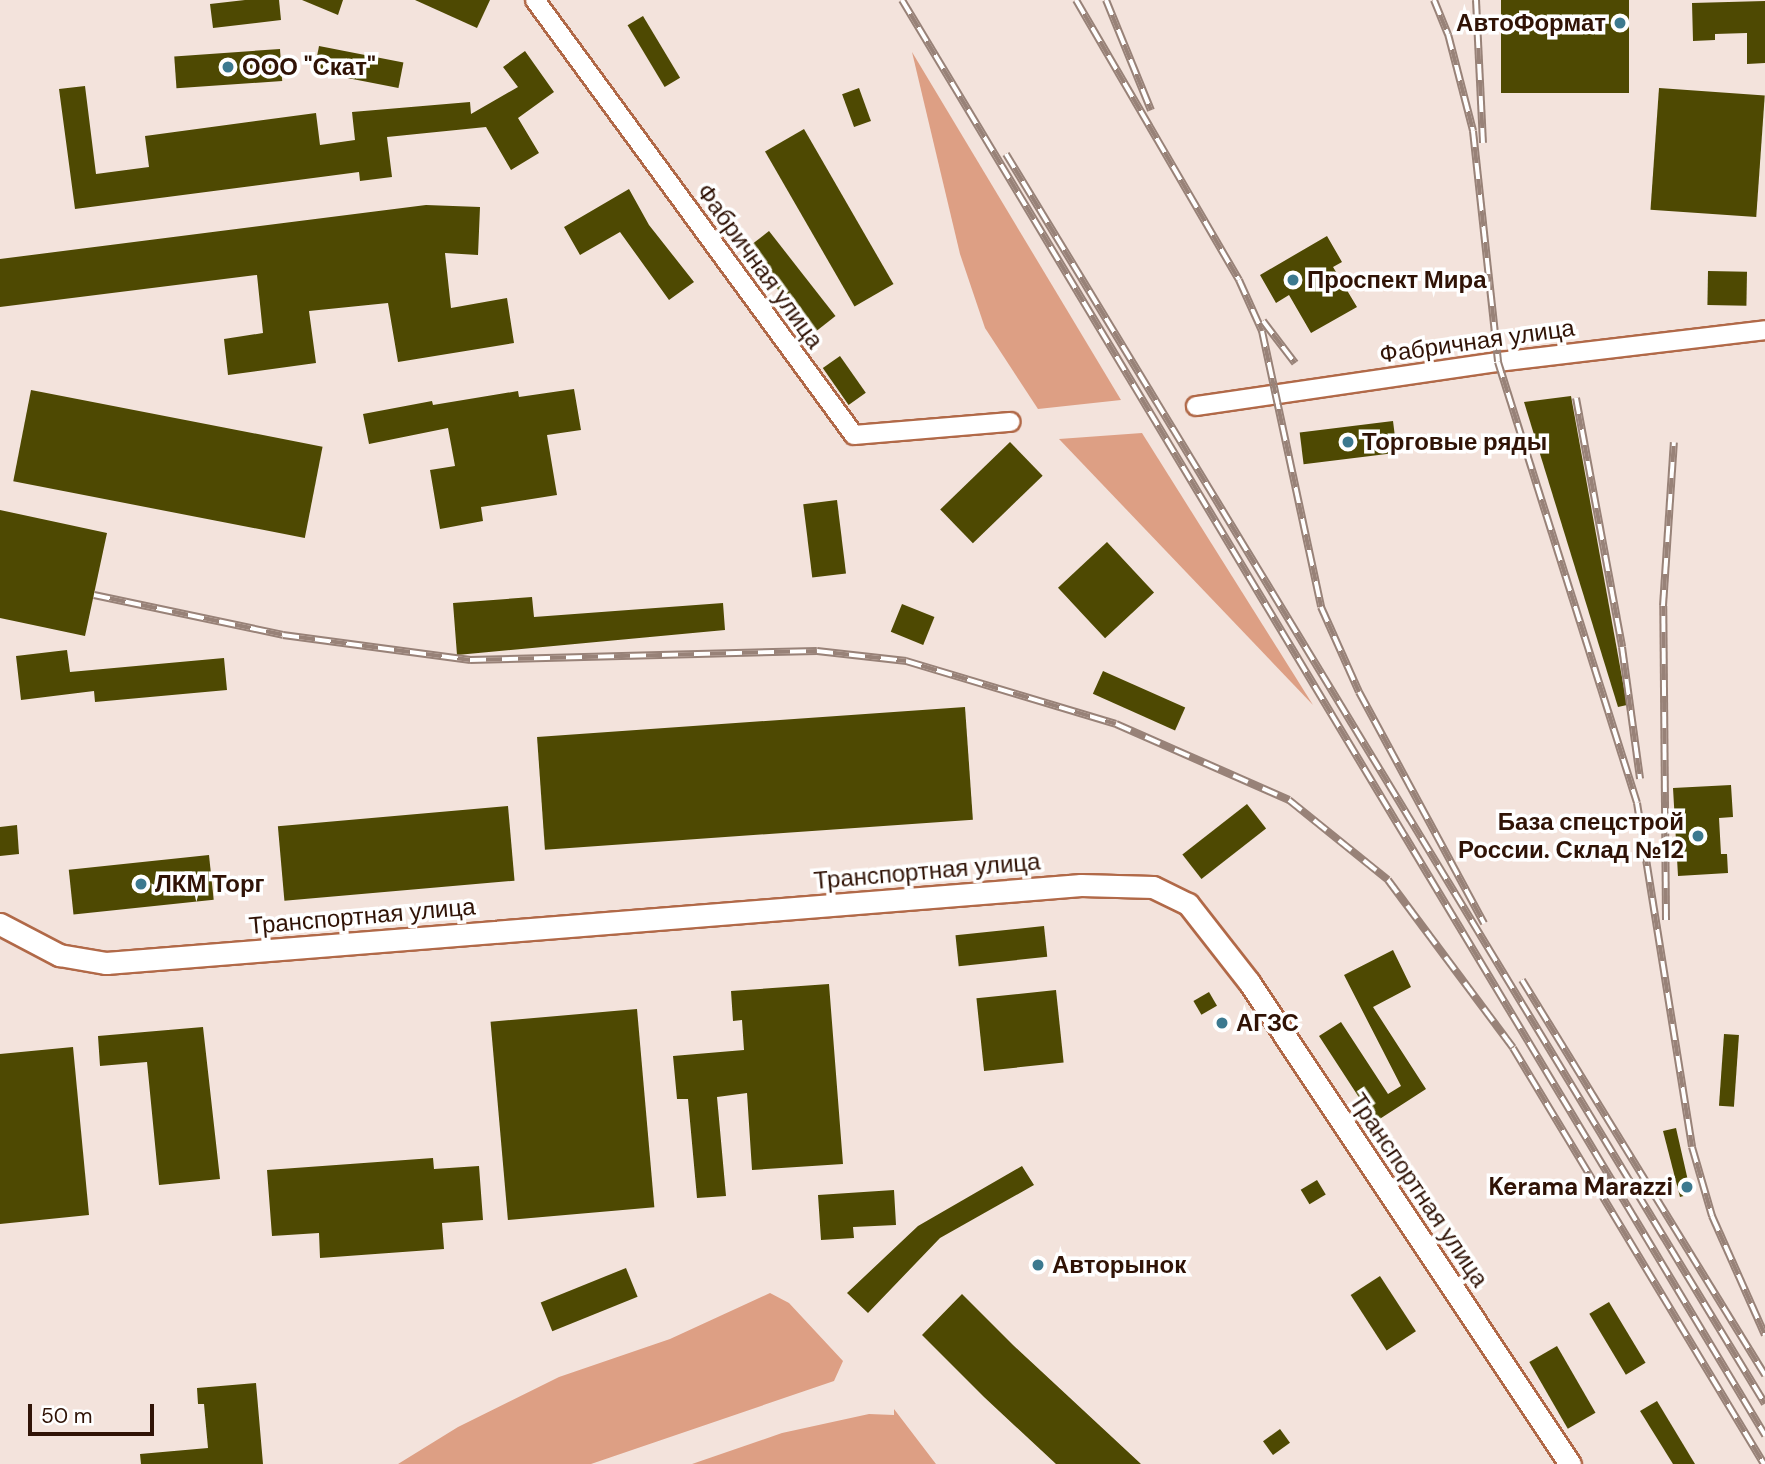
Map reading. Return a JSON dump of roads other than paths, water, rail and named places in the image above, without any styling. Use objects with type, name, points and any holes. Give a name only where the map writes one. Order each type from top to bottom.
[{"type":"street","name":"Фабричная улица","points":[[535,0],[855,435],[1010,422]]},
{"type":"street","name":"Фабричная улица","points":[[1196,406],[1498,362],[1765,330]]},
{"type":"street","name":"Транспортная улица","points":[[0,924],[59,955],[106,963],[1081,885],[1153,887],[1188,904],[1250,982],[1570,1464]]},
{"type":"railway","points":[[902,0],[1765,1435]]},
{"type":"railway","points":[[1076,0],[1239,280],[1262,331],[1321,607],[1359,692],[1484,923]]},
{"type":"railway","points":[[1106,0],[1151,110]]},
{"type":"railway","points":[[1434,0],[1448,34],[1473,131],[1498,362],[1637,803],[1692,1147],[1712,1216],[1765,1335]]},
{"type":"railway","points":[[1476,0],[1483,143]]},
{"type":"railway","points":[[1006,154],[1765,1404]]},
{"type":"railway","points":[[1263,321],[1295,363]]},
{"type":"railway","points":[[1576,398],[1622,647],[1640,779]]},
{"type":"railway","points":[[1666,920],[1663,606],[1674,442]]},
{"type":"railway","points":[[94,595],[283,635],[470,660],[817,651],[906,661],[1116,724],[1289,800],[1388,880],[1513,1048],[1764,1464]]},
{"type":"railway","points":[[1522,980],[1765,1375]]},
{"type":"place","name":"АвтоФормат","points":[[1620,23]]},
{"type":"place","name":"ООО \"Скат\"","points":[[228,67]]},
{"type":"place","name":"Проспект Мира","points":[[1293,280]]},
{"type":"place","name":"Торговые ряды","points":[[1348,442]]},
{"type":"place","name":"База спецстрой России. Склад №12","points":[[1698,836]]},
{"type":"place","name":"ЛКМ Торг","points":[[141,884]]},
{"type":"place","name":"АГЗС","points":[[1222,1023]]},
{"type":"place","name":"Kerama Marazzi","points":[[1687,1187]]},
{"type":"place","name":"Авторынок","points":[[1038,1265]]}]
